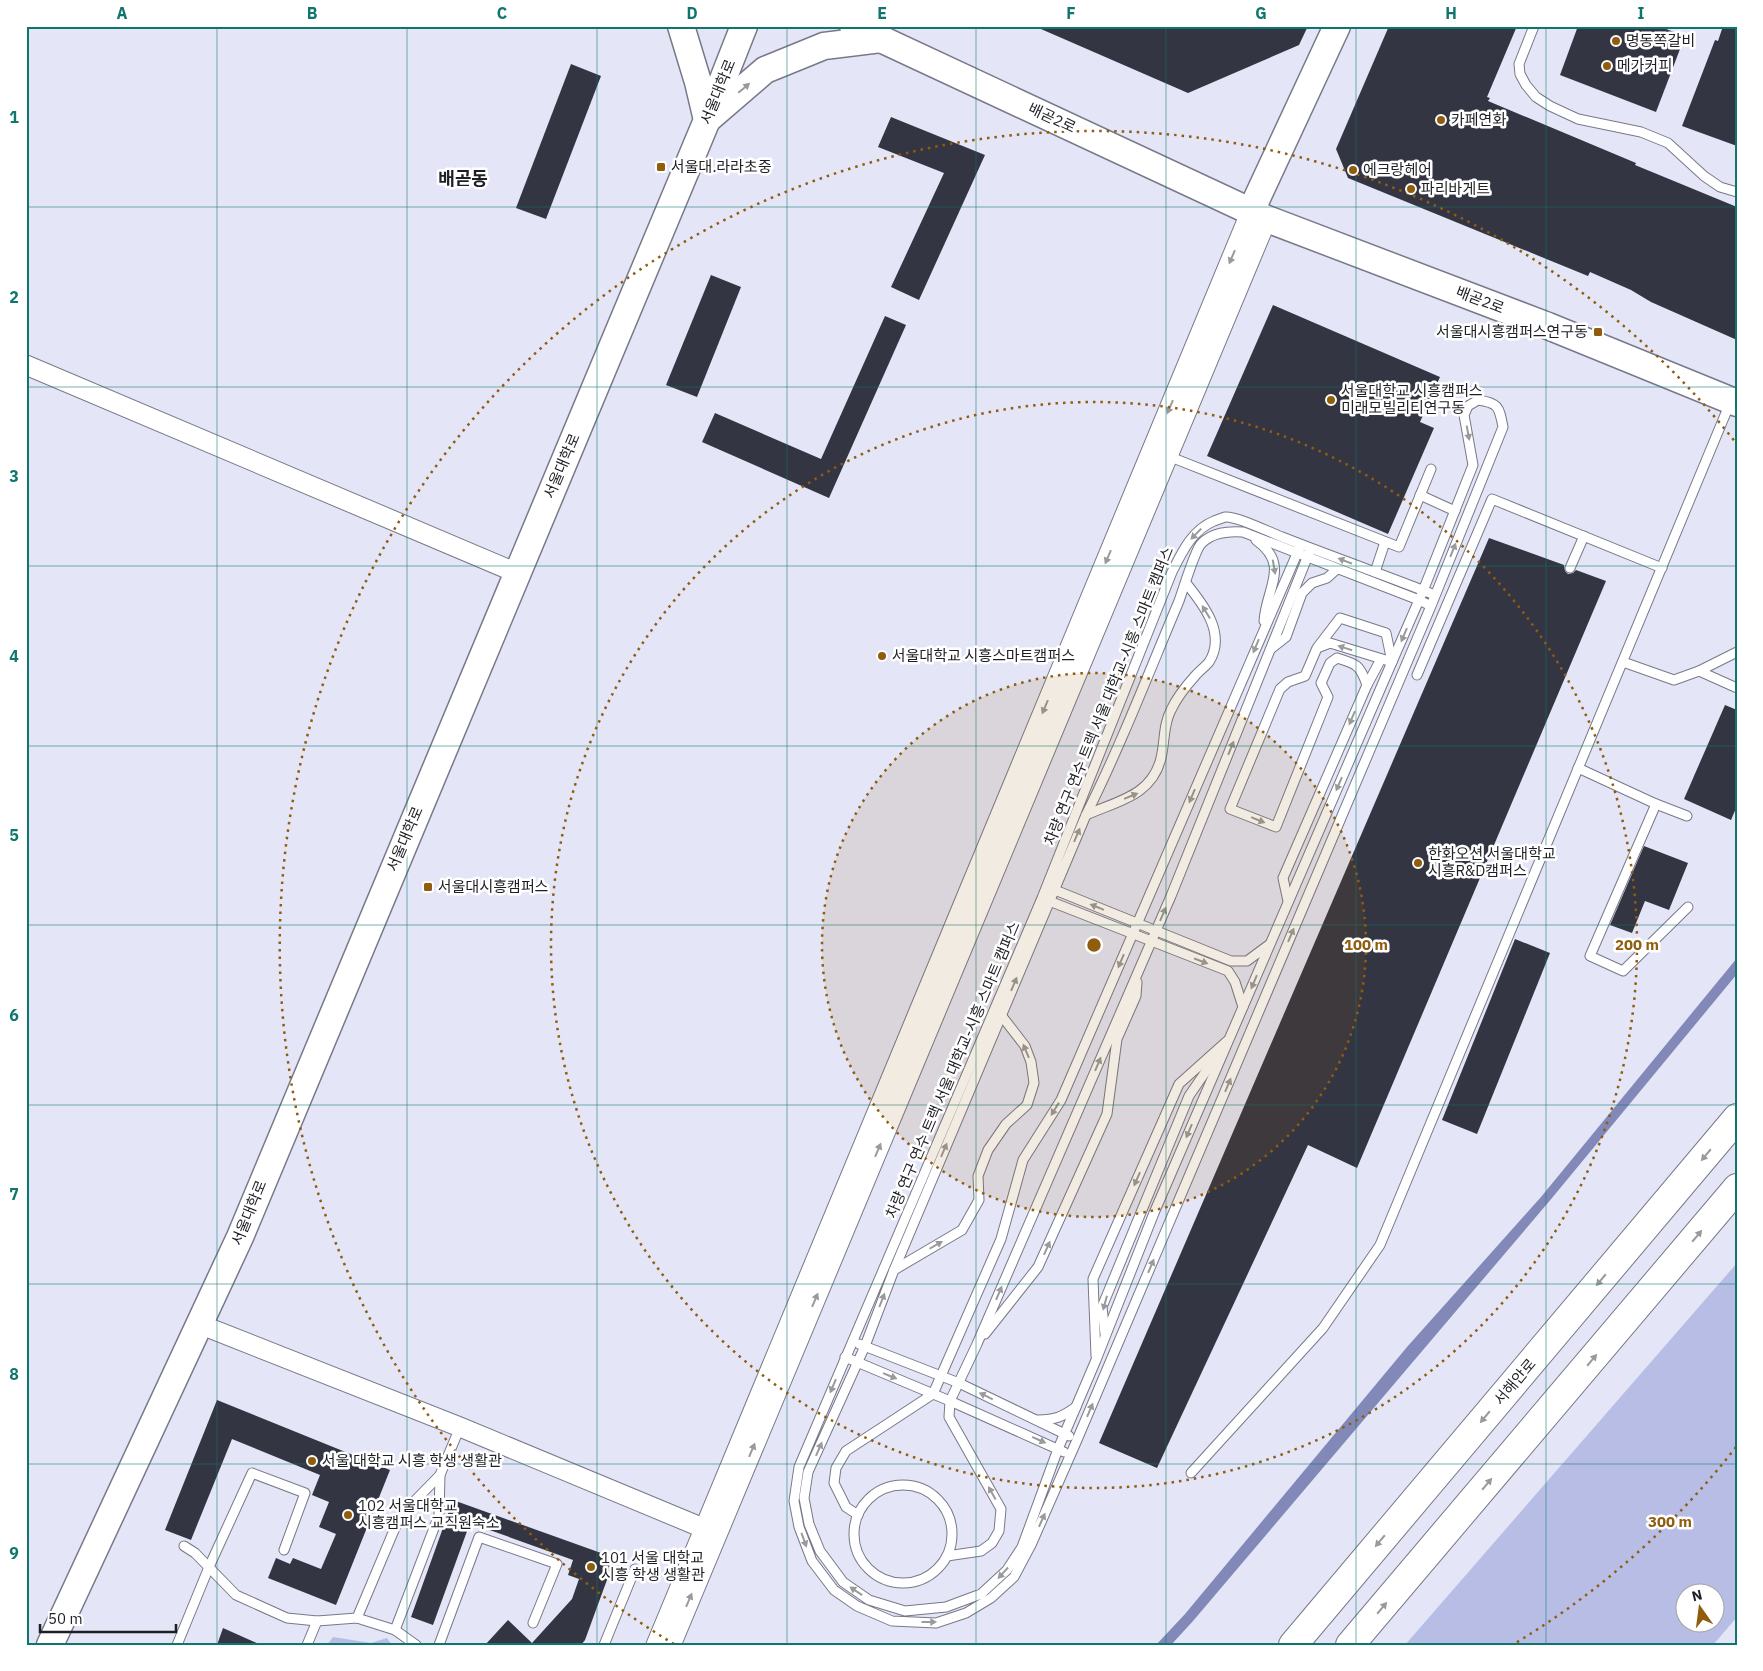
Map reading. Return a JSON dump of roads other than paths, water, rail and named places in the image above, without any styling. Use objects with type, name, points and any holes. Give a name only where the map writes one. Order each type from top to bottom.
[{"type":"main road","name":"서해안로","points":[[1293,1645],[1737,1118]]},
{"type":"main road","points":[[1350,1645],[1737,1188]]},
{"type":"street","points":[[681,26],[707,120],[765,70],[824,46],[878,32]]},
{"type":"street","name":"서울대학로","points":[[50,1645],[240,1237],[246,1218],[707,120],[744,26]]},
{"type":"street","name":"배곧2로","points":[[853,26],[878,32],[1259,215],[1548,326],[1734,402]]},
{"type":"street","points":[[671,1645],[710,1532],[762,1392],[1337,26]]},
{"type":"street","points":[[656,1645],[710,1532],[1168,456],[1259,215]]},
{"type":"street","points":[[26,365],[516,574]]},
{"type":"street","points":[[199,1324],[460,1427],[710,1532]]},
{"type":"lane","points":[[1534,26],[1519,64],[1520,74],[1536,97],[1578,119],[1641,132],[1668,144],[1704,176],[1720,187],[1737,192]]},
{"type":"lane","name":"차량 연구 연수 트랙 서울 대학교-시흥 스마트 캠퍼스","points":[[1435,595],[1244,522],[1225,517],[1208,524],[1195,533],[1184,548],[1172,572],[1045,900],[845,1357],[799,1467],[794,1501],[799,1527],[812,1561],[834,1590],[857,1606],[892,1620],[936,1623],[966,1613],[991,1598],[1014,1577],[1031,1546],[1431,606],[1503,427],[1499,408],[1491,402],[1478,400],[1468,406],[1464,415],[1473,465],[1455,511]]},
{"type":"lane","points":[[1191,1473],[1323,1328],[1380,1245],[1578,768],[1734,402]]},
{"type":"lane","points":[[1168,456],[1399,547],[1431,469]]},
{"type":"lane","points":[[1243,1008],[1235,982],[1228,971],[1045,900],[1002,1015],[894,1270],[865,1346],[808,1472],[804,1498],[809,1524],[820,1551],[843,1582],[870,1600],[905,1611],[946,1607],[981,1594],[1007,1570],[1022,1547],[1058,1449],[1096,1360],[1154,1212],[1243,1008],[1423,591],[1455,511],[1420,495]]},
{"type":"lane","points":[[1418,675],[1492,499],[1662,568]]},
{"type":"lane","points":[[1270,944],[1247,961],[1231,961],[1050,888],[1107,773],[1186,583],[1199,546],[1216,534],[1227,531],[1243,532],[1431,606]]},
{"type":"lane","points":[[1243,532],[1263,546],[1272,558],[1276,569],[1275,579],[1265,609],[1264,628]]},
{"type":"lane","points":[[1570,568],[1584,536]]},
{"type":"lane","points":[[1374,572],[1385,542]]},
{"type":"lane","points":[[858,1515],[846,1507],[834,1484],[836,1468],[846,1451],[933,1394],[1001,1238],[1023,1160],[1061,1100],[1300,544]]},
{"type":"lane","points":[[947,1556],[981,1551],[992,1543],[999,1531],[1001,1509],[949,1417],[950,1401],[977,1344],[1152,942],[1311,548]]},
{"type":"lane","points":[[1270,650],[1286,637],[1302,593],[1312,583],[1327,578],[1337,569]]},
{"type":"lane","points":[[1086,814],[1140,792],[1155,775],[1161,758],[1167,716],[1176,700],[1208,662],[1214,649],[1214,632],[1210,616],[1186,583]]},
{"type":"lane","points":[[1367,685],[1363,672],[1357,664],[1337,658],[1330,663],[1321,683],[1328,697],[1276,828],[1230,809],[1280,689],[1288,682],[1305,676],[1317,648],[1340,618],[1386,633],[1392,662]]},
{"type":"lane","points":[[1317,648],[1330,643],[1392,662]]},
{"type":"lane","points":[[1623,662],[1674,680],[1699,671],[1737,652]]},
{"type":"lane","points":[[1288,902],[1283,878],[1367,685],[1382,659]]},
{"type":"lane","points":[[1699,671],[1737,688]]},
{"type":"lane","points":[[1578,768],[1656,804],[1688,816]]},
{"type":"lane","points":[[1656,804],[1590,956],[1623,971],[1688,907]]},
{"type":"lane","points":[[977,1344],[1038,1268],[1106,1114],[1117,1039],[1136,996],[1137,975]]},
{"type":"lane","points":[[894,1270],[962,1230],[979,1200],[978,1176],[988,1150],[1006,1124],[1027,1105],[1034,1083],[1031,1062],[1025,1046],[1002,1015]]},
{"type":"lane","points":[[1105,1337],[1102,1307],[1185,1105],[1189,1096],[1229,1039]]},
{"type":"lane","points":[[1096,1360],[1093,1279],[1179,1084],[1229,1039]]},
{"type":"lane","points":[[852,1341],[959,1383],[1077,1440]]},
{"type":"lane","points":[[845,1357],[1071,1455]]},
{"type":"lane","points":[[1035,1420],[1049,1420],[1062,1416],[1076,1407]]},
{"type":"lane","points":[[395,1630],[439,1515],[440,1475],[460,1427]]},
{"type":"lane","points":[[176,1645],[252,1473],[305,1493],[284,1550]]},
{"type":"lane","points":[[357,1618],[400,1516],[440,1475]]},
{"type":"lane","points":[[901,1485],[917,1487],[932,1494],[943,1506],[950,1520],[952,1536],[947,1556],[941,1566],[928,1576],[913,1582],[897,1583],[881,1578],[868,1569],[859,1556],[854,1540],[855,1524],[860,1509],[871,1496],[885,1488],[901,1485]]},
{"type":"lane","points":[[439,1645],[479,1537],[557,1564],[533,1623]]},
{"type":"lane","points":[[184,1546],[195,1553],[236,1595],[287,1618],[317,1621],[357,1618],[395,1630],[416,1645]]},
{"type":"lane","points":[[604,1645],[635,1569]]},
{"type":"lane","points":[[307,1645],[317,1621]]},
{"type":"place","name":"명동쪽갈비","points":[[1616,41]]},
{"type":"place","name":"메가커피","points":[[1607,66]]},
{"type":"place","name":"카페연화","points":[[1441,120]]},
{"type":"place","name":"서울대.라라초중","points":[[661,167]]},
{"type":"place","name":"에크랑헤어","points":[[1353,170]]},
{"type":"place","name":"파리바게트","points":[[1411,189]]},
{"type":"place","name":"서울대시흥캠퍼스연구동","points":[[1598,332]]},
{"type":"place","name":"서울대학교 시흥캠퍼스 미래모빌리티연구동","points":[[1331,400]]},
{"type":"place","name":"서울대학교 시흥스마트캠퍼스","points":[[882,656]]},
{"type":"place","name":"한화오션 서울대학교 시흥R&D캠퍼스","points":[[1418,863]]},
{"type":"place","name":"서울대시흥캠퍼스","points":[[428,887]]},
{"type":"place","name":"서울 대학교 시흥 학생 생활관","points":[[312,1461]]},
{"type":"place","name":"102 서울대학교 시흥캠퍼스 교직원숙소","points":[[348,1515]]},
{"type":"place","name":"101 서울 대학교 시흥 학생 생활관","points":[[591,1567]]},
{"type":"district","name":"배곧동","points":[[463,179]]}]
